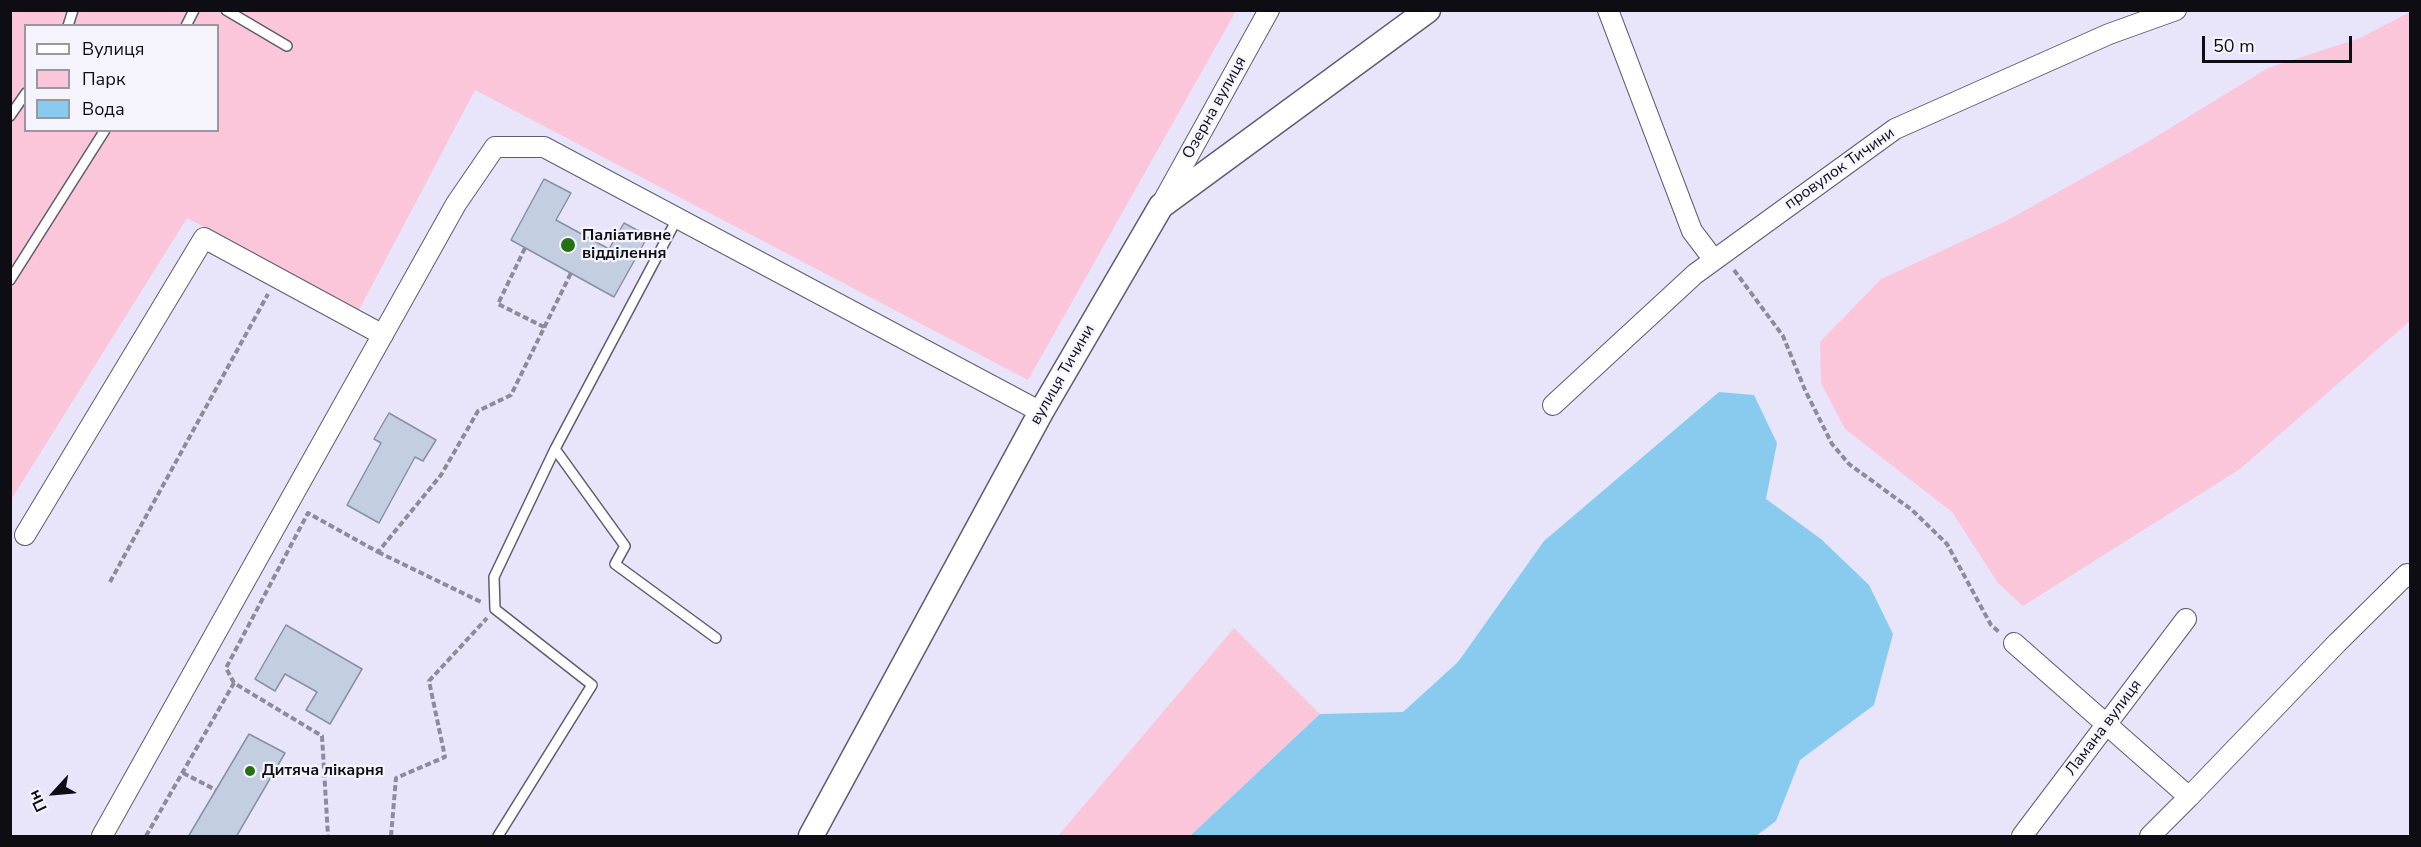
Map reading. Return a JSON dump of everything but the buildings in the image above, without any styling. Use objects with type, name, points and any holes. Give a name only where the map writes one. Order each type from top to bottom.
[{"type":"street","name":"Озерна вулиця","points":[[1161,206],[1269,10]]},
{"type":"street","name":"вулиця Тичини","points":[[812,837],[1041,412],[1161,206],[1428,10]]},
{"type":"street","points":[[1608,10],[1692,231],[1714,260]]},
{"type":"street","name":"провулок Тичини","points":[[1553,405],[1695,274],[1895,129],[2109,34],[2176,10]]},
{"type":"street","points":[[102,837],[456,204],[495,147],[544,147],[1041,412]]},
{"type":"street","points":[[25,535],[204,238],[383,335]]},
{"type":"street","points":[[2150,837],[2409,569]]},
{"type":"street","name":"Ламана вулиця","points":[[2022,837],[2186,619]]},
{"type":"street","points":[[2014,643],[2188,797]]},
{"type":"lane","points":[[187,24],[194,10]]},
{"type":"lane","points":[[226,10],[287,46]]},
{"type":"lane","points":[[10,116],[24,96]]},
{"type":"lane","points":[[10,280],[104,132]]},
{"type":"lane","points":[[498,837],[592,685],[495,609],[494,577],[555,449],[678,217]]},
{"type":"lane","points":[[555,449],[625,546],[615,564],[716,638]]},
{"type":"path","points":[[525,248],[498,304],[544,327]]},
{"type":"path","points":[[1714,260],[1738,271],[1783,336],[1805,390],[1832,444],[1850,464],[1912,510],[1947,544],[1991,625],[2014,643]]},
{"type":"path","points":[[378,552],[441,474],[478,411],[511,395],[570,273]]},
{"type":"path","points":[[110,582],[277,278]]},
{"type":"path","points":[[328,837],[322,736],[234,683],[226,668],[308,513],[378,552],[495,609],[429,681],[445,757],[396,778],[391,837]]},
{"type":"path","points":[[146,837],[234,683]]},
{"type":"path","points":[[183,772],[216,790]]},
{"type":"green space","points":[[11,11],[1236,11],[1028,380],[475,90],[359,310],[187,218],[11,500]]},
{"type":"green space","points":[[2410,12],[2410,321],[2240,469],[2023,606],[1998,583],[1952,512],[1845,429],[1821,383],[1820,342],[1881,279],[2006,221],[2144,144],[2268,68],[2360,38]]},
{"type":"green space","points":[[1234,628],[1320,714],[1190,836],[1058,836]]},
{"type":"water","points":[[1719,392],[1754,395],[1777,443],[1766,499],[1821,539],[1869,585],[1893,634],[1874,705],[1800,760],[1776,821],[1756,836],[1190,836],[1320,714],[1403,712],[1458,662],[1544,541]]},
{"type":"place","name":"Паліативне відділення","points":[[568,245]]},
{"type":"place","name":"Дитяча лікарня","points":[[250,771]]}]
